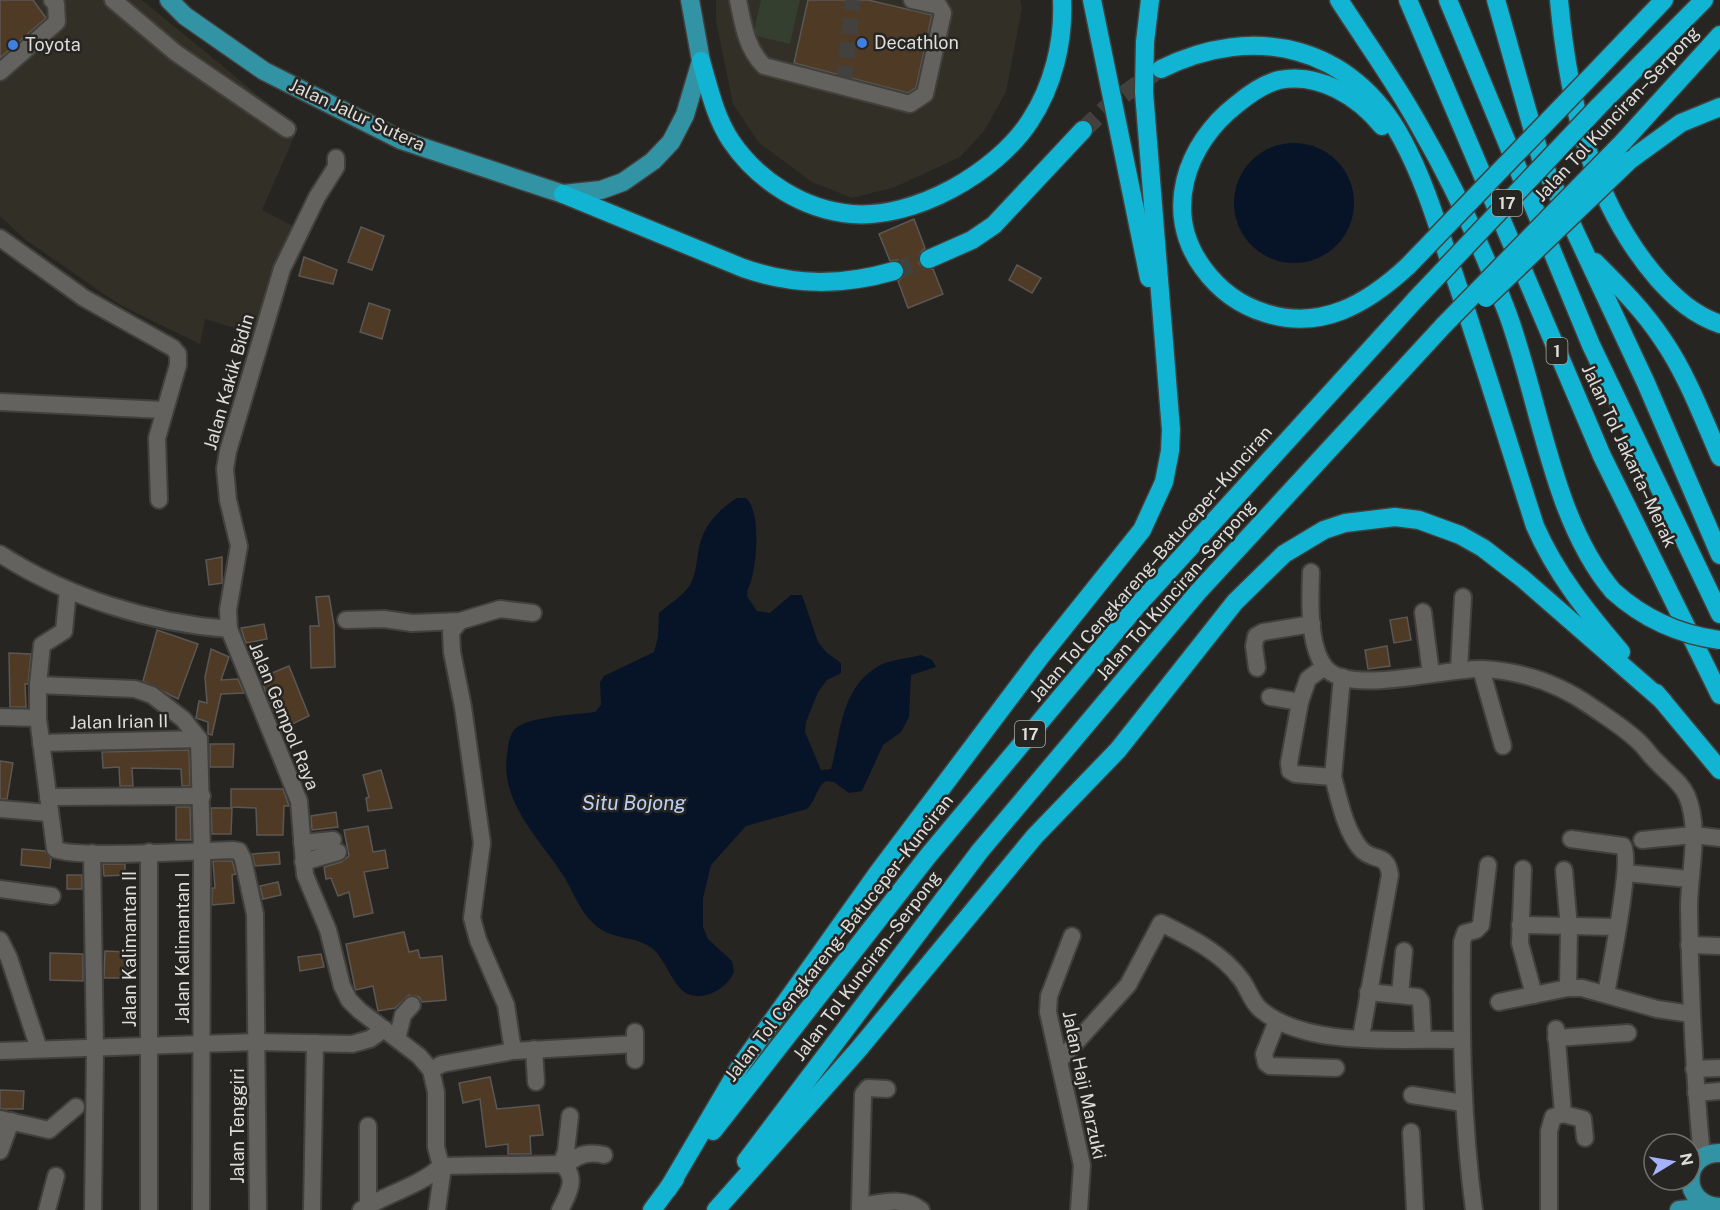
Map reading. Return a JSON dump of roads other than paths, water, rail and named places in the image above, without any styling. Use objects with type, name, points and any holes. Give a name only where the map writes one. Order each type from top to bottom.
[{"type":"highway","points":[[701,61],[723,129],[747,162],[768,181],[820,207],[852,214],[882,213],[940,194],[972,177],[997,159],[1020,135],[1039,108],[1052,74],[1060,39],[1062,0]]},
{"type":"highway","points":[[1092,0],[1166,362]]},
{"type":"highway","points":[[668,1189],[741,1065],[870,883],[1041,656],[1129,549],[1160,495],[1170,451],[1166,362],[1144,92],[1145,42],[1150,0]]},
{"type":"highway","points":[[1339,0],[1420,127],[1484,255],[1521,352],[1574,531],[1592,564],[1613,591],[1627,603],[1664,625],[1688,634],[1720,640]]},
{"type":"highway","name":"Jalan Tol Jakarta–Merak","points":[[1408,0],[1602,456],[1720,695]]},
{"type":"highway","name":"Jalan Tol Jakarta–Merak","points":[[1448,0],[1591,345],[1720,614]]},
{"type":"highway","points":[[1496,0],[1541,159],[1646,383],[1720,555]]},
{"type":"highway","points":[[1559,0],[1565,54],[1575,108],[1602,188],[1630,241],[1650,269],[1684,305],[1720,324]]},
{"type":"highway","points":[[1418,176],[1378,121],[1352,98],[1323,84],[1293,78],[1267,84],[1255,90],[1217,121],[1193,155],[1183,186],[1185,229],[1199,262],[1225,292],[1253,309],[1295,319],[1337,314],[1372,297],[1408,266],[1664,0]]},
{"type":"highway","name":"Jalan Tol Cengkareng–Batuceper–Kunciran","points":[[668,1189],[928,856],[1129,616],[1416,299],[1598,107],[1704,0]]},
{"type":"highway","name":"Jalan Tol Kunciran–Serpong","points":[[709,1210],[980,851],[1198,592],[1426,344],[1623,142],[1720,35]]},
{"type":"highway","points":[[1161,69],[1196,55],[1248,44],[1275,45],[1306,53],[1340,70],[1376,101],[1402,139],[1434,214],[1535,526],[1547,553],[1576,599],[1720,770]]},
{"type":"highway","points":[[1426,344],[1464,320],[1630,160],[1681,123],[1720,108]]},
{"type":"highway","points":[[929,259],[972,240],[994,225],[1083,130]]},
{"type":"highway","points":[[563,194],[743,268],[774,278],[806,283],[840,283],[894,271]]},
{"type":"highway","points":[[1586,253],[1624,292],[1664,341],[1684,377],[1720,457]]},
{"type":"highway","points":[[716,1210],[858,1050],[1035,836],[1118,750],[1234,602],[1284,554],[1324,530],[1345,523],[1395,517],[1419,520],[1460,535],[1484,548],[1522,578],[1663,701]]},
{"type":"highway","name":"17","points":[[652,1210],[668,1189]]},
{"type":"main road","name":"Jalan Jalur Sutera","points":[[169,0],[185,16],[264,71],[401,140],[563,194]]},
{"type":"main road","points":[[563,194],[589,192],[632,177],[653,161],[671,142],[681,125],[701,61],[690,0]]},
{"type":"main road","points":[[1715,1153],[1695,1164],[1690,1174],[1690,1185],[1694,1195],[1702,1203],[1716,1207]]},
{"type":"main road","points":[[1679,1210],[1716,1207]]},
{"type":"street","points":[[0,72],[57,22],[56,4],[52,0]]},
{"type":"street","points":[[113,0],[176,53],[286,129]]},
{"type":"street","points":[[738,0],[744,32],[757,58],[764,66],[910,104],[922,98],[943,13],[939,6],[912,0]]},
{"type":"street","name":"Jalan Kakik Bidin","points":[[229,629],[228,610],[239,546],[228,500],[226,460],[282,269],[317,197],[336,167],[336,158]]},
{"type":"street","points":[[0,238],[84,298],[176,351],[179,360],[163,410],[157,444],[159,500]]},
{"type":"street","points":[[0,402],[163,410]]},
{"type":"street","name":"Jalan Gempol Raya","points":[[0,554],[68,590],[158,620],[229,629],[299,801],[305,875],[328,930],[342,986],[349,1000],[419,1056],[431,1070]]},
{"type":"street","points":[[1311,572],[1312,624],[1324,667],[1342,677],[1367,680],[1460,669],[1481,669],[1526,675],[1552,683],[1630,734],[1680,785],[1687,797],[1693,835],[1689,879],[1689,945],[1696,1092],[1715,1153]]},
{"type":"street","points":[[49,805],[38,718],[38,685],[42,645],[64,631],[68,590]]},
{"type":"street","points":[[1460,669],[1463,597]]},
{"type":"street","points":[[346,620],[384,618],[412,623],[460,621],[500,609],[533,613]]},
{"type":"street","points":[[1423,612],[1431,674]]},
{"type":"street","points":[[460,621],[451,632],[452,652],[463,707],[482,843],[472,918],[478,940],[506,1005],[513,1051]]},
{"type":"street","points":[[1257,668],[1254,646],[1256,636],[1263,632],[1312,624]]},
{"type":"street","points":[[1324,667],[1308,679],[1300,702],[1289,763],[1290,771],[1295,774],[1333,777]]},
{"type":"street","points":[[1481,669],[1503,746]]},
{"type":"street","points":[[1342,677],[1333,777],[1341,809],[1360,849],[1389,865],[1390,875],[1361,1037]]},
{"type":"street","points":[[38,685],[135,689],[152,695],[183,719],[199,739]]},
{"type":"street","points":[[1270,697],[1300,702]]},
{"type":"street","points":[[0,717],[38,718]]},
{"type":"street","name":"Jalan Irian II","points":[[41,743],[199,739]]},
{"type":"street","name":"Jalan Kalimantan I","points":[[199,739],[202,796],[201,1210]]},
{"type":"street","points":[[0,809],[202,796]]},
{"type":"street","name":"Jalan Tenggiri","points":[[49,805],[55,849],[63,852],[239,851],[243,859],[255,914],[258,1210]]},
{"type":"street","points":[[1642,840],[1693,835],[1720,838]]},
{"type":"street","points":[[1571,839],[1623,846],[1627,852],[1626,873],[1606,994]]},
{"type":"street","points":[[302,843],[335,846],[303,862]]},
{"type":"street","name":"Jalan Kalimantan II","points":[[149,852],[149,1210]]},
{"type":"street","points":[[92,853],[95,1049],[93,1210]]},
{"type":"street","points":[[1474,1210],[1465,1148],[1463,1103],[1462,937],[1481,924],[1488,865]]},
{"type":"street","points":[[1523,869],[1521,950],[1534,995]]},
{"type":"street","points":[[1564,870],[1569,927],[1568,988]]},
{"type":"street","points":[[1626,873],[1689,879]]},
{"type":"street","points":[[0,889],[52,896]]},
{"type":"street","points":[[1060,1060],[1132,979],[1161,923],[1196,940],[1230,966],[1242,980],[1258,1008],[1277,1021],[1315,1033],[1461,1040]]},
{"type":"street","points":[[1520,925],[1616,927]]},
{"type":"street","name":"Jalan Haji Marzuki","points":[[1072,936],[1048,1004],[1049,1019],[1082,1165],[1079,1210]]},
{"type":"street","points":[[0,940],[9,958],[39,1049]]},
{"type":"street","points":[[1689,945],[1720,946]]},
{"type":"street","points":[[1400,995],[1404,951]]},
{"type":"street","points":[[1499,1002],[1568,988],[1582,988],[1657,1009],[1691,1014]]},
{"type":"street","points":[[1368,992],[1418,997],[1421,1001],[1423,1038]]},
{"type":"street","points":[[0,1051],[257,1042],[352,1044],[390,1034],[412,1005]]},
{"type":"street","points":[[1277,1021],[1264,1054],[1266,1063],[1270,1066],[1336,1068]]},
{"type":"street","points":[[1563,1114],[1556,1033],[1628,1033]]},
{"type":"street","points":[[312,1210],[315,1043]]},
{"type":"street","points":[[437,1210],[442,1166],[436,1147],[436,1092],[431,1070],[442,1064],[534,1048],[635,1045]]},
{"type":"street","points":[[534,1048],[536,1082]]},
{"type":"street","points":[[1694,1069],[1720,1068]]},
{"type":"street","points":[[887,1089],[868,1088],[863,1094],[860,1208],[902,1201],[911,1203],[921,1210]]},
{"type":"street","points":[[1696,1092],[1720,1091]]},
{"type":"street","points":[[1412,1095],[1463,1103]]},
{"type":"street","points":[[0,1150],[7,1122],[49,1130],[76,1107]]},
{"type":"street","points":[[1550,1210],[1549,1131],[1553,1118],[1563,1114],[1583,1119],[1585,1138]]},
{"type":"street","points":[[563,1165],[570,1116]]},
{"type":"street","points":[[368,1126],[365,1208],[431,1176],[442,1166],[563,1165],[584,1154],[604,1155]]},
{"type":"street","points":[[1411,1132],[1415,1210]]},
{"type":"street","points":[[560,1210],[571,1182],[569,1172],[563,1165]]},
{"type":"street","points":[[47,1210],[56,1176]]},
{"type":"water","points":[[1294,143],[1317,148],[1336,161],[1349,180],[1354,203],[1349,226],[1336,245],[1317,258],[1294,263],[1271,258],[1252,245],[1239,226],[1234,203],[1239,180],[1252,161],[1271,148]]},
{"type":"water","name":"Situ Bojong","points":[[737,498],[746,498],[751,505],[756,528],[756,556],[747,596],[757,611],[770,613],[791,595],[802,595],[818,642],[826,652],[841,663],[841,673],[827,680],[818,692],[806,722],[805,732],[821,770],[831,769],[844,713],[856,688],[865,677],[882,664],[921,655],[932,660],[936,667],[911,675],[909,717],[901,732],[883,745],[862,791],[849,793],[834,782],[826,781],[807,809],[746,826],[711,865],[703,898],[703,927],[708,939],[732,961],[734,971],[722,987],[710,994],[697,996],[684,992],[679,987],[653,949],[640,942],[605,932],[587,916],[563,875],[515,804],[506,772],[507,755],[510,737],[515,729],[530,721],[595,712],[601,705],[600,682],[604,676],[654,652],[658,637],[659,613],[690,585],[701,540],[707,527],[725,506]]},
{"type":"tunnel","points":[[844,82],[853,0]]},
{"type":"tunnel","points":[[1083,130],[1113,102],[1154,73]]},
{"type":"tunnel","points":[[894,271],[929,259]]},
{"type":"place","name":"Decathlon","points":[[862,43]]},
{"type":"place","name":"Toyota","points":[[13,45]]}]
